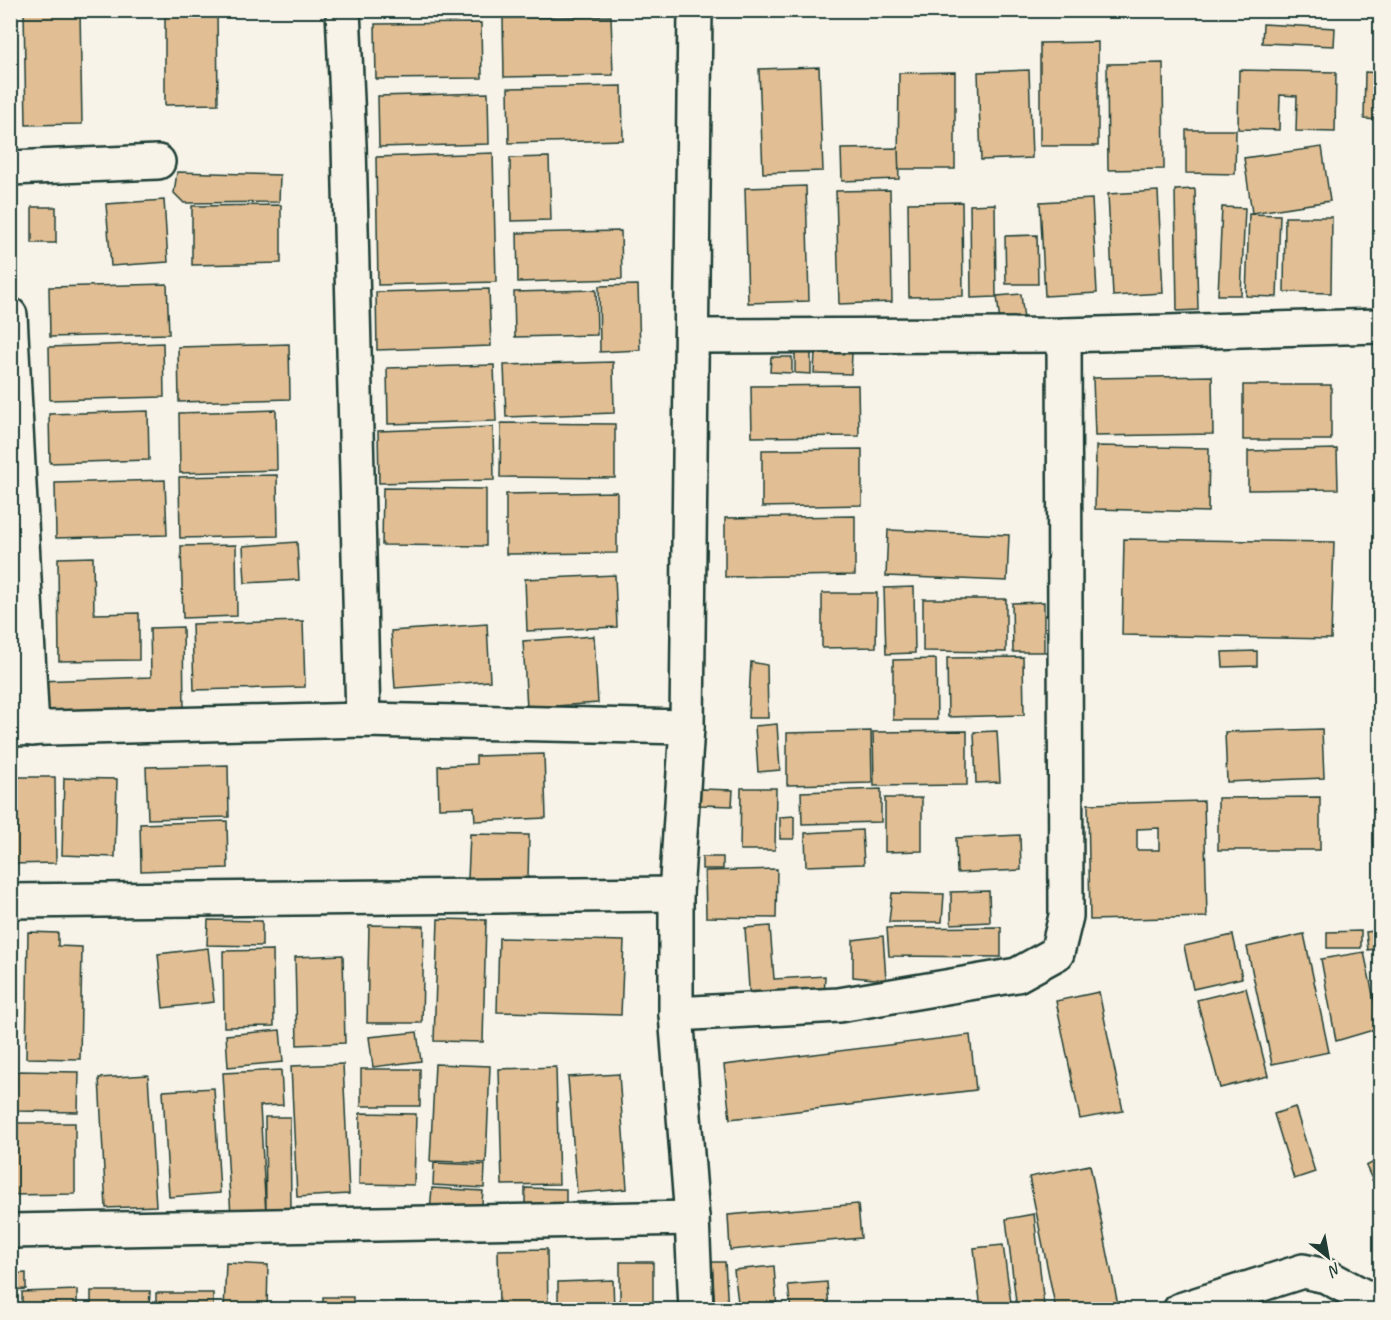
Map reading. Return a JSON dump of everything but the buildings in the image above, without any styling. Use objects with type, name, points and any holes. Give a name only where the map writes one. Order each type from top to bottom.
[{"type":"street","points":[[343,10],[349,145],[363,720]]},
{"type":"street","points":[[695,10],[687,727],[676,894],[676,1014],[692,1218],[696,1310]]},
{"type":"street","points":[[10,168],[158,162]]},
{"type":"street","points":[[10,315],[21,729],[363,720],[687,727]]},
{"type":"street","points":[[692,336],[1064,335],[1380,326]]},
{"type":"street","points":[[676,1014],[839,1005],[1017,975],[1056,953],[1066,916],[1064,335]]},
{"type":"street","points":[[10,901],[676,894]]},
{"type":"street","points":[[10,1231],[692,1218]]},
{"type":"street","points":[[1180,1310],[1303,1271],[1326,1276],[1380,1305]]}]
